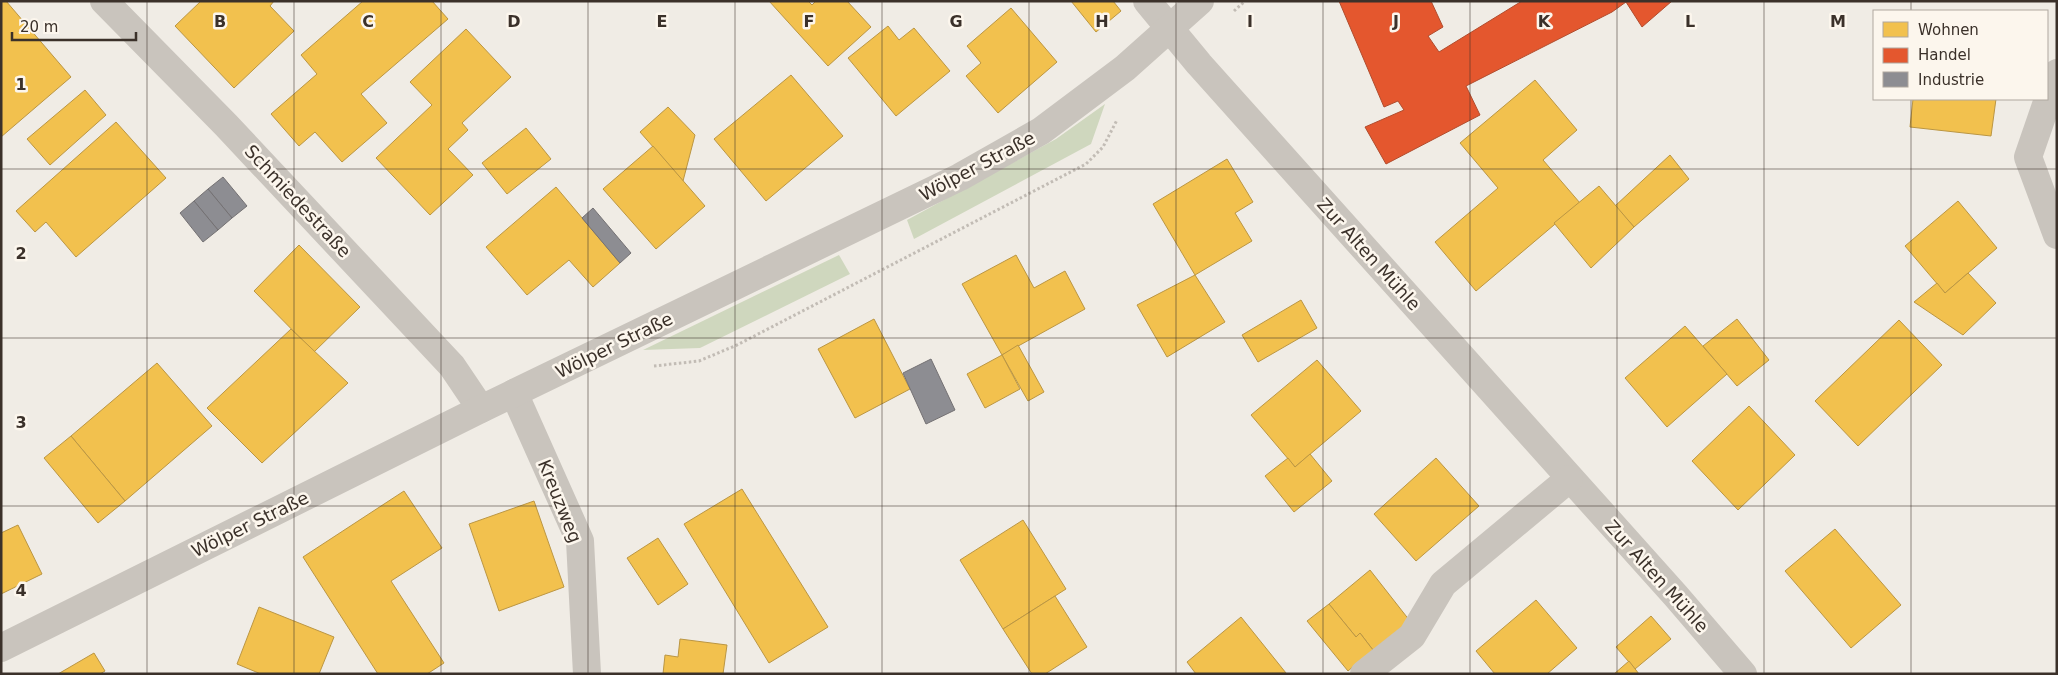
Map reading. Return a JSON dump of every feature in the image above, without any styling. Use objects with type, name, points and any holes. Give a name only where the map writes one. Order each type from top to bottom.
[{"type":"street","name":"Schmiedestraße","points":[[104,1],[226,125],[452,366],[481,409]]},
{"type":"street","name":"Zur Alten Mühle","points":[[1147,1],[1743,674]]},
{"type":"street","name":"Wölper Straße","points":[[1,648],[481,409],[960,177],[1042,131],[1125,68],[1200,1]]},
{"type":"street","points":[[2048,99],[2057,73]]},
{"type":"street","points":[[2048,100],[2028,157],[2057,235]]},
{"type":"street","name":"Kreuzweg","points":[[514,393],[580,541],[587,674]]},
{"type":"street","points":[[1364,674],[1412,636],[1443,584],[1570,479]]},
{"type":"green space","points":[[1105,104],[1091,144],[914,239],[907,220],[1056,139]]},
{"type":"green space","points":[[839,255],[850,274],[700,348],[643,350]]},
{"type":"building: Wohnen","points":[[1,1],[6,1],[71,77],[1,137]]},
{"type":"building: Wohnen","points":[[201,1],[274,1],[270,6],[294,31],[234,88],[175,26]]},
{"type":"building: Wohnen","points":[[363,1],[432,1],[448,19],[361,94],[387,123],[342,162],[315,132],[299,146],[271,114],[317,74],[301,55]]},
{"type":"building: Wohnen","points":[[769,1],[808,1],[812,5],[816,1],[847,1],[871,27],[828,66]]},
{"type":"building: Wohnen","points":[[1071,1],[1113,1],[1121,11],[1096,32]]},
{"type":"building: Wohnen","points":[[1011,8],[1057,62],[998,113],[966,76],[981,63],[967,46]]},
{"type":"building: Wohnen","points":[[888,26],[899,40],[914,28],[950,71],[896,116],[848,58]]},
{"type":"building: Wohnen","points":[[466,29],[511,77],[462,123],[468,130],[448,149],[473,175],[430,215],[376,158],[432,105],[410,82]]},
{"type":"building: Wohnen","points":[[791,75],[843,136],[766,201],[714,139]]},
{"type":"building: Wohnen","points":[[1535,80],[1577,130],[1543,160],[1580,203],[1476,291],[1435,242],[1498,188],[1460,143]]},
{"type":"building: Wohnen","points":[[85,90],[106,115],[50,165],[27,139]]},
{"type":"building: Wohnen","points":[[1913,100],[1996,100],[1991,136],[1910,127]]},
{"type":"building: Wohnen","points":[[668,107],[695,135],[683,181],[640,132]]},
{"type":"building: Wohnen","points":[[116,122],[166,178],[76,257],[46,222],[35,232],[16,211]]},
{"type":"building: Wohnen","points":[[526,128],[551,159],[507,194],[482,163]]},
{"type":"building: Wohnen","points":[[653,146],[705,206],[656,249],[603,189]]},
{"type":"building: Wohnen","points":[[1670,155],[1689,179],[1634,227],[1615,206]]},
{"type":"building: Wohnen","points":[[1227,159],[1253,202],[1235,213],[1252,241],[1195,275],[1153,204]]},
{"type":"building: Wohnen","points":[[1599,186],[1634,227],[1591,268],[1554,223]]},
{"type":"building: Wohnen","points":[[556,187],[620,263],[593,287],[569,260],[527,295],[486,247]]},
{"type":"building: Wohnen","points":[[1958,201],[1997,248],[1945,293],[1905,246]]},
{"type":"building: Wohnen","points":[[299,245],[360,307],[314,352],[254,291]]},
{"type":"building: Wohnen","points":[[1016,255],[1034,288],[1065,271],[1085,309],[1002,355],[962,284]]},
{"type":"building: Wohnen","points":[[1968,273],[1996,303],[1963,335],[1914,302],[1937,283],[1945,293]]},
{"type":"building: Wohnen","points":[[1195,275],[1225,322],[1167,357],[1137,305]]},
{"type":"building: Wohnen","points":[[1301,300],[1317,328],[1258,362],[1242,335]]},
{"type":"building: Wohnen","points":[[874,319],[910,389],[855,418],[818,349]]},
{"type":"building: Wohnen","points":[[1737,319],[1769,360],[1737,386],[1703,346]]},
{"type":"building: Wohnen","points":[[1899,320],[1942,365],[1858,446],[1815,401]]},
{"type":"building: Wohnen","points":[[1685,326],[1727,374],[1667,427],[1625,378]]},
{"type":"building: Wohnen","points":[[291,329],[348,383],[262,463],[207,408]]},
{"type":"building: Wohnen","points":[[1018,345],[1044,392],[1028,401],[1002,355]]},
{"type":"building: Wohnen","points":[[1002,355],[1020,389],[985,408],[967,374]]},
{"type":"building: Wohnen","points":[[1317,360],[1361,411],[1295,467],[1251,415]]},
{"type":"building: Wohnen","points":[[157,363],[212,426],[125,501],[71,436]]},
{"type":"building: Wohnen","points":[[1749,406],[1795,455],[1738,510],[1692,461]]},
{"type":"building: Wohnen","points":[[71,436],[125,501],[98,523],[44,458]]},
{"type":"building: Wohnen","points":[[1310,454],[1332,481],[1294,512],[1265,476],[1288,458],[1295,467]]},
{"type":"building: Wohnen","points":[[1436,458],[1479,506],[1416,561],[1374,514]]},
{"type":"building: Wohnen","points":[[742,489],[828,627],[769,663],[684,524]]},
{"type":"building: Wohnen","points":[[404,491],[442,548],[391,581],[444,663],[427,674],[378,674],[303,557]]},
{"type":"building: Wohnen","points":[[534,501],[564,587],[499,611],[469,524]]},
{"type":"building: Wohnen","points":[[1023,520],[1066,589],[1003,629],[960,560]]},
{"type":"building: Wohnen","points":[[18,525],[42,574],[1,594],[1,533]]},
{"type":"building: Wohnen","points":[[1835,529],[1901,605],[1851,648],[1785,571]]},
{"type":"building: Wohnen","points":[[658,538],[688,584],[658,605],[627,558]]},
{"type":"building: Wohnen","points":[[1370,570],[1410,621],[1373,650],[1360,633],[1356,637],[1329,604]]},
{"type":"building: Wohnen","points":[[1055,596],[1087,647],[1045,674],[1032,674],[1003,629]]},
{"type":"building: Wohnen","points":[[1536,600],[1577,648],[1547,674],[1495,674],[1476,651]]},
{"type":"building: Wohnen","points":[[1329,604],[1356,637],[1360,633],[1373,650],[1348,671],[1307,621]]},
{"type":"building: Wohnen","points":[[259,607],[334,637],[319,674],[261,674],[237,664]]},
{"type":"building: Wohnen","points":[[1651,616],[1671,639],[1635,669],[1616,647]]},
{"type":"building: Wohnen","points":[[1241,617],[1286,673],[1196,674],[1187,662]]},
{"type":"building: Wohnen","points":[[680,639],[727,645],[723,674],[663,674],[665,655],[678,657]]},
{"type":"building: Wohnen","points":[[94,653],[105,671],[100,674],[58,674]]},
{"type":"building: Wohnen","points":[[1629,661],[1639,674],[1614,674]]},
{"type":"building: Handel","points":[[1339,1],[1431,1],[1443,27],[1428,36],[1439,52],[1522,1],[1672,1],[1642,27],[1626,2],[1612,12],[1466,86],[1480,115],[1386,164],[1365,127],[1404,110],[1398,101],[1384,107]]},
{"type":"building: Industrie","points":[[223,177],[247,206],[232,218],[208,189]]},
{"type":"building: Industrie","points":[[208,189],[232,218],[218,230],[194,201]]},
{"type":"building: Industrie","points":[[194,201],[218,230],[203,242],[180,213]]},
{"type":"building: Industrie","points":[[593,208],[631,253],[620,263],[582,218]]},
{"type":"building: Industrie","points":[[931,359],[955,410],[926,424],[903,373]]}]
